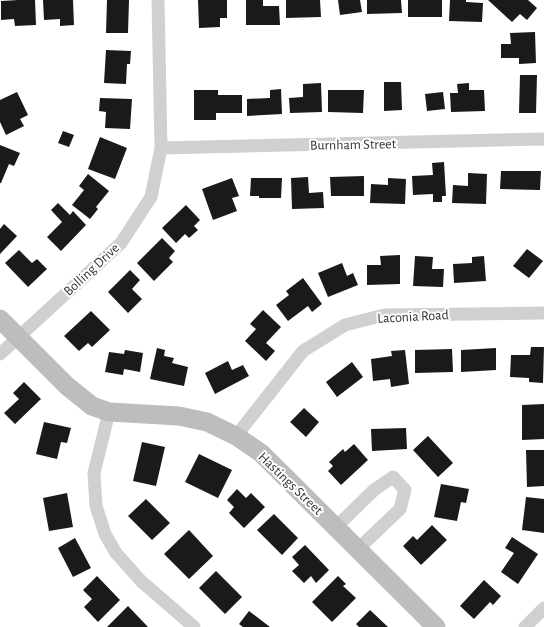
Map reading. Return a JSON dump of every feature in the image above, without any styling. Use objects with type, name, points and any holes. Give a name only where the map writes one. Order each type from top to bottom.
[{"type":"street","name":"Bolling Drive","points":[[0,354],[121,243],[151,197],[161,148],[158,0]]},
{"type":"street","name":"Burnham Street","points":[[161,148],[544,139]]},
{"type":"street","name":"Laconia Road","points":[[236,436],[303,351],[345,325],[384,315],[544,313]]},
{"type":"street","name":"Hastings Street","points":[[0,319],[67,386],[92,406],[109,412],[179,416],[200,420],[236,436],[261,453],[436,627]]},
{"type":"street","points":[[109,412],[94,473],[96,506],[105,534],[116,553],[141,580],[194,627]]},
{"type":"street","points":[[336,527],[374,490],[393,477],[405,490],[400,509],[358,549]]},
{"type":"street","points":[[525,627],[544,608]]},
{"type":"building","points":[[35,0],[36,25],[15,26],[14,19],[1,20],[1,1]]},
{"type":"building","points":[[43,0],[73,0],[74,25],[60,26],[60,19],[44,20]]},
{"type":"building","points":[[107,0],[129,0],[128,33],[106,33]]},
{"type":"building","points":[[198,0],[227,0],[227,18],[220,18],[220,27],[199,28]]},
{"type":"building","points":[[246,0],[263,0],[263,6],[279,6],[280,25],[246,25]]},
{"type":"building","points":[[286,0],[320,0],[321,17],[286,18]]},
{"type":"building","points":[[338,0],[360,0],[362,12],[340,15]]},
{"type":"building","points":[[367,0],[401,0],[402,13],[367,14]]},
{"type":"building","points":[[408,0],[442,0],[442,17],[408,17]]},
{"type":"building","points":[[450,0],[466,0],[466,2],[483,3],[482,22],[449,21]]},
{"type":"building","points":[[488,0],[528,0],[537,8],[527,20],[520,14],[512,22]]},
{"type":"building","points":[[535,32],[536,63],[519,64],[519,58],[501,58],[501,44],[511,44],[510,33]]},
{"type":"building","points":[[106,50],[131,51],[130,64],[127,64],[126,84],[104,83]]},
{"type":"building","points":[[520,75],[537,75],[536,113],[519,113]]},
{"type":"building","points":[[384,82],[401,82],[402,110],[384,111]]},
{"type":"building","points":[[321,83],[322,112],[290,113],[289,98],[303,97],[303,84]]},
{"type":"building","points":[[469,83],[469,90],[484,90],[485,111],[451,112],[450,93],[458,93],[457,84]]},
{"type":"building","points":[[281,89],[282,114],[247,116],[247,99],[270,98],[270,90]]},
{"type":"building","points":[[194,90],[218,90],[218,95],[242,95],[242,113],[216,113],[216,120],[194,120]]},
{"type":"building","points":[[328,90],[364,90],[363,113],[328,112]]},
{"type":"building","points":[[17,92],[28,115],[20,119],[24,126],[6,135],[0,122],[0,100]]},
{"type":"building","points":[[443,92],[445,109],[427,111],[425,94]]},
{"type":"building","points":[[100,98],[132,99],[130,129],[105,128],[106,112],[99,111]]},
{"type":"building","points":[[63,131],[74,135],[69,147],[58,143]]},
{"type":"building","points":[[100,137],[127,148],[115,179],[88,169]]},
{"type":"building","points":[[0,145],[20,153],[14,166],[9,164],[1,183],[0,183]]},
{"type":"building","points":[[444,162],[446,196],[442,196],[442,202],[433,202],[433,194],[413,195],[412,176],[433,175],[432,163]]},
{"type":"building","points":[[501,171],[541,171],[540,190],[500,189]]},
{"type":"building","points":[[468,173],[487,174],[486,204],[452,203],[453,185],[468,186]]},
{"type":"building","points":[[88,174],[109,191],[96,207],[98,209],[90,219],[72,205],[84,190],[79,186]]},
{"type":"building","points":[[364,176],[364,196],[331,196],[330,177]]},
{"type":"building","points":[[308,177],[309,193],[323,192],[324,208],[292,209],[291,178]]},
{"type":"building","points":[[232,178],[239,196],[232,198],[237,211],[213,220],[202,189]]},
{"type":"building","points":[[251,178],[282,178],[281,198],[259,198],[259,196],[250,196]]},
{"type":"building","points":[[388,178],[406,179],[405,204],[370,203],[371,184],[388,185]]},
{"type":"building","points":[[58,203],[70,215],[73,211],[86,225],[61,251],[47,237],[62,222],[51,210]]},
{"type":"building","points":[[186,205],[200,220],[194,226],[198,230],[189,238],[185,234],[176,243],[162,228]]},
{"type":"building","points":[[4,224],[17,236],[0,254],[0,229]]},
{"type":"building","points":[[162,238],[175,251],[169,258],[173,262],[154,281],[137,263]]},
{"type":"building","points":[[527,249],[543,261],[529,278],[513,266]]},
{"type":"building","points":[[19,250],[32,263],[37,259],[47,269],[28,287],[5,263]]},
{"type":"building","points":[[400,255],[400,284],[367,285],[367,265],[381,265],[380,256]]},
{"type":"building","points":[[415,256],[433,257],[432,269],[444,269],[443,287],[413,286]]},
{"type":"building","points":[[484,256],[486,281],[454,283],[453,264],[472,263],[472,257]]},
{"type":"building","points":[[342,263],[347,276],[353,273],[358,285],[328,297],[318,273]]},
{"type":"building","points":[[130,270],[140,280],[132,289],[142,299],[128,313],[108,292]]},
{"type":"building","points":[[303,278],[322,304],[312,312],[308,306],[288,321],[276,305],[289,295],[286,291]]},
{"type":"building","points":[[263,310],[281,327],[266,343],[275,351],[266,361],[245,341],[256,329],[250,324]]},
{"type":"building","points":[[91,311],[110,330],[92,347],[88,343],[79,351],[64,336]]},
{"type":"building","points":[[531,347],[544,347],[543,383],[529,382],[529,378],[510,377],[511,355],[530,355]]},
{"type":"building","points":[[157,348],[165,350],[164,356],[174,358],[172,363],[188,367],[184,386],[150,379]]},
{"type":"building","points":[[496,348],[496,370],[461,372],[461,350]]},
{"type":"building","points":[[452,349],[453,372],[415,373],[415,350]]},
{"type":"building","points":[[125,350],[143,353],[140,372],[124,369],[123,375],[105,372],[109,352],[124,354]]},
{"type":"building","points":[[405,350],[409,384],[391,387],[390,379],[373,381],[371,359],[392,356],[391,351]]},
{"type":"building","points":[[228,361],[232,370],[243,365],[249,376],[215,394],[205,373]]},
{"type":"building","points":[[352,362],[363,377],[337,397],[326,382]]},
{"type":"building","points":[[24,382],[41,399],[15,424],[4,413],[19,399],[13,393]]},
{"type":"building","points":[[544,404],[544,439],[522,440],[522,405]]},
{"type":"building","points":[[304,408],[319,422],[306,437],[290,422]]},
{"type":"building","points":[[44,422],[71,428],[67,443],[61,442],[57,459],[36,454]]},
{"type":"building","points":[[406,428],[407,449],[372,451],[371,429]]},
{"type":"building","points":[[428,436],[453,463],[438,477],[413,450]]},
{"type":"building","points":[[142,442],[165,447],[156,486],[133,481]]},
{"type":"building","points":[[354,444],[368,460],[341,485],[328,471],[333,466],[329,462],[343,449],[345,452]]},
{"type":"building","points":[[526,450],[544,450],[544,486],[527,487]]},
{"type":"building","points":[[199,454],[232,470],[218,498],[185,482]]},
{"type":"building","points":[[441,484],[469,489],[466,503],[461,502],[457,521],[434,517]]},
{"type":"building","points":[[237,489],[246,498],[251,493],[265,507],[244,528],[229,513],[234,507],[227,500]]},
{"type":"building","points":[[67,493],[73,527],[49,531],[43,498]]},
{"type":"building","points":[[526,497],[544,499],[544,533],[522,530]]},
{"type":"building","points":[[146,499],[170,523],[152,540],[128,516]]},
{"type":"building","points":[[274,514],[298,538],[282,555],[257,530]]},
{"type":"building","points":[[432,525],[447,540],[421,565],[403,546],[413,536],[417,540]]},
{"type":"building","points":[[189,530],[213,556],[189,579],[164,554]]},
{"type":"building","points":[[512,537],[538,554],[518,584],[501,572],[514,553],[505,548]]},
{"type":"building","points":[[75,538],[91,568],[73,577],[58,548]]},
{"type":"building","points":[[305,545],[329,570],[316,583],[311,576],[304,583],[292,571],[299,565],[292,557]]},
{"type":"building","points":[[216,571],[242,597],[225,614],[199,588]]},
{"type":"building","points":[[97,576],[120,600],[98,622],[84,607],[92,599],[83,590]]},
{"type":"building","points":[[338,576],[346,584],[343,586],[356,598],[332,622],[312,602]]},
{"type":"building","points":[[484,580],[501,596],[493,605],[490,602],[474,619],[460,606]]},
{"type":"building","points":[[128,606],[148,627],[107,627]]},
{"type":"building","points":[[370,610],[388,627],[359,627],[356,624]]},
{"type":"building","points":[[249,611],[270,627],[243,627],[239,624]]}]
